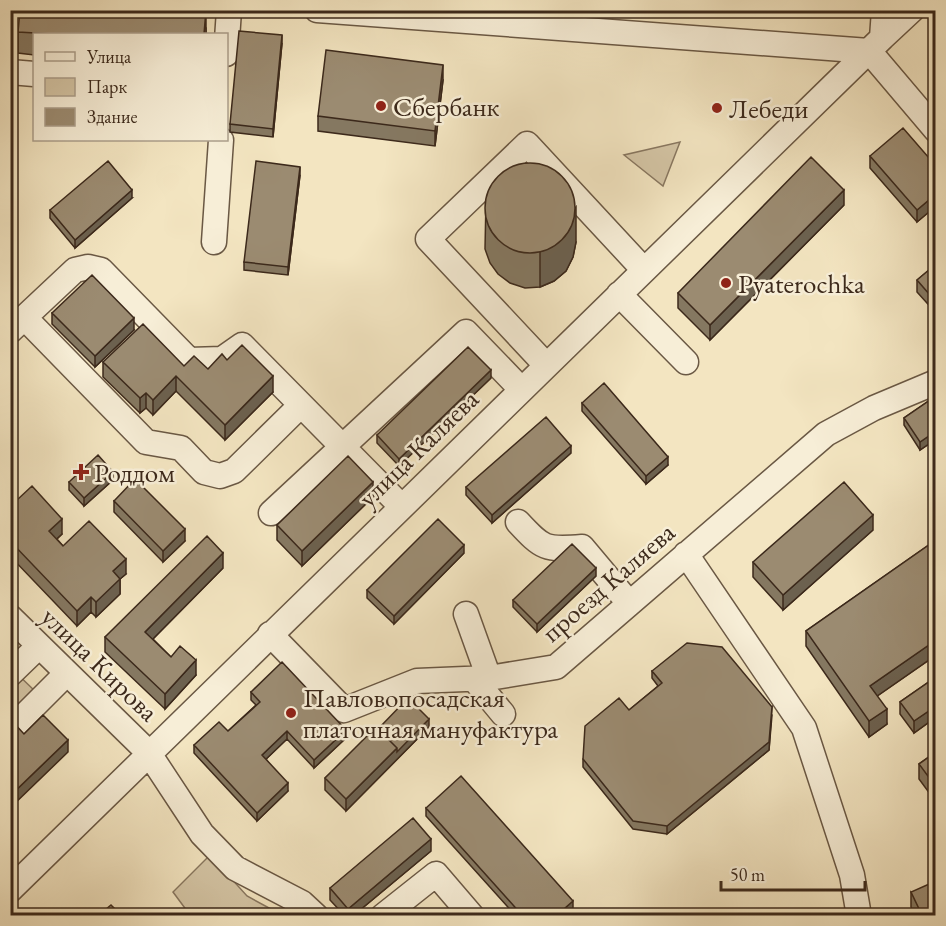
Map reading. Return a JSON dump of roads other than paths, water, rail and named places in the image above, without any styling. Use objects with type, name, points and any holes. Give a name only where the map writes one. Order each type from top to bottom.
[{"type":"street","points":[[227,33],[229,10]]},
{"type":"street","points":[[317,10],[442,15],[875,45]]},
{"type":"street","points":[[875,45],[884,10]]},
{"type":"street","name":"улица Каляева","points":[[10,890],[148,752],[912,10]]},
{"type":"street","points":[[875,45],[936,130]]},
{"type":"street","points":[[10,72],[33,74]]},
{"type":"street","points":[[214,242],[221,141]]},
{"type":"street","points":[[546,365],[428,239],[527,144],[644,270]]},
{"type":"street","points":[[301,405],[234,471],[220,476],[204,472],[181,448],[146,442],[18,325],[75,270],[88,267],[102,270],[189,360],[222,359],[242,345],[401,506]]},
{"type":"street","points":[[620,294],[686,362]]},
{"type":"street","points":[[271,513],[492,308]]},
{"type":"street","points":[[466,332],[521,389]]},
{"type":"street","name":"проезд Каляева","points":[[270,634],[344,710],[417,681],[482,679],[556,667],[826,434],[874,408],[936,382]]},
{"type":"street","points":[[518,522],[540,545],[558,549],[582,547],[629,603]]},
{"type":"street","points":[[686,554],[804,728],[852,875],[859,915]]},
{"type":"street","points":[[466,614],[482,679],[503,714]]},
{"type":"street","name":"улица Кирова","points":[[10,618],[148,752],[202,834],[235,868],[302,903],[316,915]]},
{"type":"street","points":[[10,674],[39,646]]},
{"type":"street","points":[[13,727],[67,673]]},
{"type":"street","points":[[382,915],[436,874],[472,915]]},
{"type":"place","name":"Сбербанк","points":[[381,106]]},
{"type":"place","name":"Лебеди","points":[[717,108]]},
{"type":"place","name":"Pyaterochka","points":[[726,283]]},
{"type":"place","name":"Роддом","points":[[81,472]]},
{"type":"place","name":"Павловопосадская платочная мануфактура","points":[[291,713]]}]
